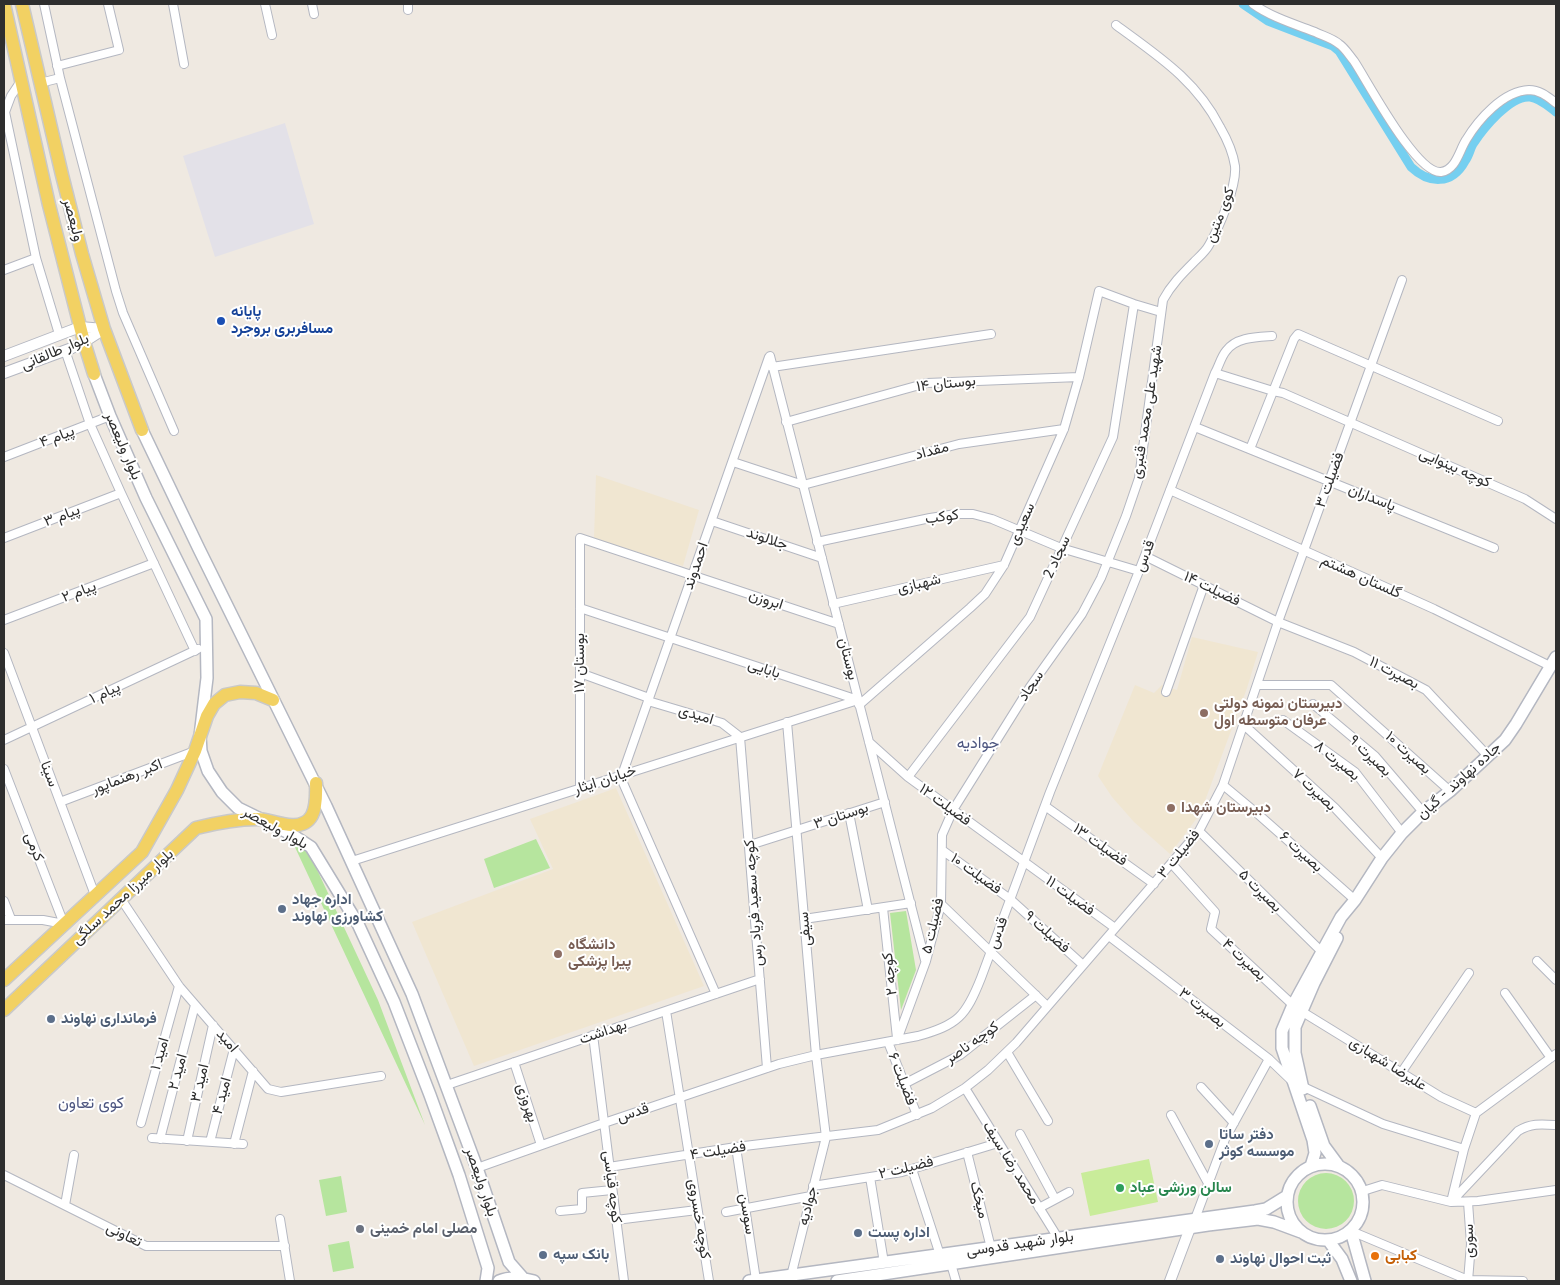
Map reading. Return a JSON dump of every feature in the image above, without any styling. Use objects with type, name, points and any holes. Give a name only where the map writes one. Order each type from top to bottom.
[{"type":"main road","name":"ولیعصر","points":[[22,4],[78,237],[104,329],[142,430]]},
{"type":"main road","name":"ولیعصر","points":[[5,11],[49,204],[80,327],[94,374]]},
{"type":"main road","name":"بلوار ولیعصر","points":[[94,374],[146,498],[206,619],[207,678],[200,736],[204,762],[214,782],[238,808],[292,834],[311,847],[358,924],[394,1002],[459,1175],[488,1268],[486,1281]]},
{"type":"main road","name":"بلوار ولیعصر","points":[[142,430],[352,861],[412,994],[447,1084],[509,1262],[528,1280]]},
{"type":"main road","name":"جاده نهاوند - گیان","points":[[1338,1165],[1324,1146],[1283,1053],[1281,1037],[1355,900],[1382,858],[1402,833],[1423,812],[1450,791],[1505,740],[1553,662]]},
{"type":"main road","points":[[200,736],[207,716],[214,704],[225,695],[240,692],[256,693],[273,700]]},
{"type":"main road","name":"بلوار میرزا محمد سلگی","points":[[4,980],[142,852],[169,805],[200,736]]},
{"type":"main road","points":[[259,819],[298,826],[308,822],[314,812],[316,784]]},
{"type":"main road","name":"بلوار میرزا محمد سلگی","points":[[4,1010],[196,828],[216,822],[259,819]]},
{"type":"main road","name":"جاده نهاوند - گیان","points":[[1297,1008],[1321,951],[1341,917],[1355,900]]},
{"type":"main road","points":[[394,1002],[412,994]]},
{"type":"main road","name":"جاده نهاوند - گیان","points":[[1298,1084],[1315,1147],[1311,1166]]},
{"type":"main road","points":[[1324,1163],[1338,1165],[1352,1174],[1363,1191],[1364,1202],[1358,1223],[1351,1231],[1336,1239],[1328,1240],[1309,1237],[1301,1232],[1292,1222],[1287,1196],[1290,1186],[1304,1169],[1324,1163]]},
{"type":"main road","name":"بلوار شهید قدوسی","points":[[837,1281],[951,1264],[1266,1210],[1287,1196]]},
{"type":"main road","name":"بلوار شهید قدوسی","points":[[753,1281],[1058,1238],[1192,1223],[1258,1219],[1274,1222],[1301,1232]]},
{"type":"main road","points":[[1351,1231],[1365,1281]]},
{"type":"main road","points":[[1328,1240],[1342,1259],[1351,1281]]},
{"type":"main road","points":[[499,1281],[512,1278],[528,1280]]},
{"type":"street","points":[[44,4],[60,78],[120,306],[174,431]]},
{"type":"street","points":[[57,66],[119,50],[108,4]]},
{"type":"street","points":[[173,4],[184,64]]},
{"type":"street","points":[[265,4],[272,35]]},
{"type":"street","points":[[312,4],[314,14]]},
{"type":"street","points":[[1253,4],[1272,15],[1329,38],[1342,47],[1408,147],[1417,158],[1434,171],[1441,172],[1449,169],[1455,162],[1474,127],[1486,114],[1511,94],[1529,90],[1536,91],[1546,95],[1556,103]]},
{"type":"street","name":"کوی متین","points":[[1116,25],[1163,60],[1192,85],[1221,128],[1228,143],[1235,167],[1231,191],[1212,240],[1208,247],[1171,286],[1163,300],[1161,315]]},
{"type":"street","points":[[40,83],[60,78]]},
{"type":"street","points":[[21,81],[5,112],[36,258],[69,349],[90,424],[195,651]]},
{"type":"street","points":[[4,270],[36,258]]},
{"type":"street","name":"فضیلت ۳","points":[[826,1137],[878,1130],[917,1115],[965,1088],[988,1070],[1007,1052],[1048,1006],[1199,831],[1223,785],[1278,622],[1402,280]]},
{"type":"street","name":"سعیدی","points":[[859,702],[985,594],[1004,564],[1064,429],[1079,377],[1099,291],[1134,304]]},
{"type":"street","points":[[1134,304],[1161,315]]},
{"type":"street","name":"سجاد 2","points":[[908,777],[1030,617],[1113,437],[1134,304]]},
{"type":"street","name":"شهید علی محمد قنبری","points":[[1108,562],[1139,478],[1161,315]]},
{"type":"street","points":[[80,327],[104,329]]},
{"type":"street","name":"بلوار طالقانی","points":[[4,356],[80,327]]},
{"type":"street","name":"بلوار طالقانی","points":[[4,373],[69,349],[104,329]]},
{"type":"street","points":[[772,367],[991,334]]},
{"type":"street","points":[[1250,449],[1294,339],[1298,334],[1498,421]]},
{"type":"street","name":"قدس","points":[[477,1168],[767,1068],[816,1055],[932,1032],[962,1015],[972,999],[991,953],[1045,806],[1145,556],[1215,373],[1226,350],[1234,344],[1249,338],[1272,336]]},
{"type":"street","name":"بوستان","points":[[770,356],[926,961]]},
{"type":"street","name":"احمدوند","points":[[621,775],[770,356]]},
{"type":"street","points":[[1215,373],[1283,393],[1351,421]]},
{"type":"street","name":"بوستان ۱۴","points":[[786,422],[927,383],[1079,377]]},
{"type":"street","name":"پیام ۴","points":[[4,457],[110,416]]},
{"type":"street","name":"کوچه بینوایی","points":[[1351,421],[1525,499],[1556,519]]},
{"type":"street","name":"پاسداران","points":[[1195,427],[1494,548]]},
{"type":"street","name":"مقداد","points":[[803,485],[958,444],[1064,429]]},
{"type":"street","points":[[732,462],[803,485]]},
{"type":"street","name":"گلستان هشتم","points":[[1170,490],[1553,662]]},
{"type":"street","name":"پیام ۳","points":[[4,538],[121,493]]},
{"type":"street","name":"کوکب","points":[[818,542],[956,514],[973,514],[992,519],[1061,548],[1139,571]]},
{"type":"street","name":"جلالوند","points":[[712,521],[822,558]]},
{"type":"street","name":"ابروزن","points":[[580,538],[839,624]]},
{"type":"street","name":"بوستان ۱۷","points":[[580,538],[580,788]]},
{"type":"street","name":"فضیلت ۱۴","points":[[1145,556],[1278,622]]},
{"type":"street","name":"سجاد","points":[[953,810],[1030,687],[1082,614],[1108,562]]},
{"type":"street","name":"پیام ۲","points":[[4,620],[154,563]]},
{"type":"street","name":"شهبازی","points":[[834,604],[1004,564]]},
{"type":"street","points":[[1166,692],[1204,585]]},
{"type":"street","name":"بابایی","points":[[580,608],[859,702]]},
{"type":"street","name":"بصیرت ۱۱","points":[[1278,622],[1354,652],[1426,690],[1488,756]]},
{"type":"street","name":"پیام ۱","points":[[4,740],[206,645]]},
{"type":"street","name":"سینا","points":[[4,653],[95,895]]},
{"type":"street","name":"امیدی","points":[[580,673],[649,699],[722,723],[740,737]]},
{"type":"street","name":"بصیرت ۱۰","points":[[1257,685],[1331,685],[1450,791]]},
{"type":"street","name":"خیابان ایثار","points":[[352,861],[787,722],[859,702]]},
{"type":"street","name":"بصیرت ۹","points":[[1313,704],[1375,756],[1423,812]]},
{"type":"street","name":"بصیرت ۸","points":[[1283,720],[1355,772],[1402,833]]},
{"type":"street","name":"سیفی","points":[[787,722],[816,1055],[826,1137]]},
{"type":"street","name":"بصیرت ۷","points":[[1244,725],[1335,808],[1382,858]]},
{"type":"street","name":"کوچه سعید فریاد رس","points":[[740,737],[767,1068]]},
{"type":"street","name":"فضیلت ۱۲","points":[[869,742],[908,777],[1025,863]]},
{"type":"street","name":"اکبر رهنماپور","points":[[60,802],[194,751]]},
{"type":"street","name":"کرمی","points":[[4,769],[64,924]]},
{"type":"street","points":[[621,775],[716,994]]},
{"type":"street","name":"بصیرت ۶","points":[[1223,785],[1355,900]]},
{"type":"street","name":"بوستان ۳","points":[[750,845],[885,802]]},
{"type":"street","name":"فضیلت ۱۳","points":[[1045,806],[1154,884]]},
{"type":"street","name":"فضیلت ۵","points":[[897,1040],[926,961],[941,904],[942,835],[953,810]]},
{"type":"street","points":[[849,813],[868,910]]},
{"type":"street","name":"بصیرت ۵","points":[[1199,831],[1321,951]]},
{"type":"street","name":"فضیلت ۱۰","points":[[942,850],[1010,899]]},
{"type":"street","name":"فضیلت ۱۱","points":[[1025,863],[1115,928]]},
{"type":"street","name":"بصیرت ۴","points":[[1172,864],[1215,912],[1211,929],[1297,1008]]},
{"type":"street","name":"امید","points":[[121,899],[179,986],[268,1089],[281,1092],[381,1076]]},
{"type":"street","name":"فضیلت ۹","points":[[1010,899],[1083,965]]},
{"type":"street","points":[[4,901],[7,920],[43,920],[64,924]]},
{"type":"street","points":[[804,919],[911,903]]},
{"type":"street","points":[[941,904],[1048,1006]]},
{"type":"street","name":"کوچه ۲","points":[[883,908],[897,1040]]},
{"type":"street","name":"بصیرت ۳","points":[[1109,936],[1269,1059],[1298,1084],[1383,1124],[1464,1149]]},
{"type":"street","points":[[1537,961],[1556,980]]},
{"type":"street","points":[[1401,1072],[1470,973]]},
{"type":"street","name":"بهداشت","points":[[447,1084],[760,979]]},
{"type":"street","name":"امید ۱","points":[[141,1122],[179,986]]},
{"type":"street","points":[[1451,1202],[1464,1149],[1476,1113],[1554,1056],[1504,993]]},
{"type":"street","name":"کوچه ناصر","points":[[904,1084],[960,1055],[1036,995]]},
{"type":"street","name":"امید ۲","points":[[187,1141],[156,1139],[195,1005]]},
{"type":"street","name":"علیرضا شهبازی","points":[[1297,1008],[1441,1098],[1476,1113]]},
{"type":"street","name":"کوچه خسروی","points":[[666,1011],[709,1281]]},
{"type":"street","name":"امید ۳","points":[[187,1141],[213,1026]]},
{"type":"street","name":"کوچه قیاسی","points":[[593,1035],[624,1281]]},
{"type":"street","name":"فضیلت ۶","points":[[888,1042],[917,1115]]},
{"type":"street","name":"امید ۴","points":[[210,1142],[234,1049]]},
{"type":"street","points":[[1007,1052],[1048,1121]]},
{"type":"street","points":[[1170,1281],[1225,1139],[1269,1059]]},
{"type":"street","name":"بهروزی","points":[[514,1062],[541,1145]]},
{"type":"street","points":[[234,1144],[253,1071]]},
{"type":"street","points":[[1201,1087],[1234,1123]]},
{"type":"street","name":"محمد رضا سیف","points":[[965,1088],[1058,1238]]},
{"type":"street","points":[[1171,1115],[1208,1183]]},
{"type":"street","points":[[1451,1202],[1518,1131],[1527,1126],[1538,1124],[1556,1126]]},
{"type":"street","points":[[1020,1134],[1054,1199]]},
{"type":"street","name":"فضیلت ۴","points":[[609,1168],[736,1147],[826,1137]]},
{"type":"street","name":"جوادیه","points":[[791,1276],[826,1137]]},
{"type":"street","points":[[187,1141],[243,1144]]},
{"type":"street","name":"فضیلت ۲","points":[[813,1186],[912,1169],[998,1143]]},
{"type":"street","name":"سوسن","points":[[736,1147],[746,1209],[753,1281]]},
{"type":"street","name":"میخک","points":[[968,1152],[991,1248]]},
{"type":"street","points":[[65,1205],[74,1155]]},
{"type":"street","points":[[912,1169],[940,1255]]},
{"type":"street","name":"تعاونی","points":[[4,1175],[146,1246],[285,1246]]},
{"type":"street","points":[[870,1177],[884,1263]]},
{"type":"street","points":[[1363,1191],[1382,1185],[1451,1202],[1468,1202],[1556,1190]]},
{"type":"street","points":[[560,1211],[582,1209],[582,1193],[612,1190]]},
{"type":"street","points":[[1038,1208],[1070,1192]]},
{"type":"street","points":[[726,1212],[811,1196]]},
{"type":"street","name":"سوری","points":[[1468,1202],[1471,1244],[1468,1281]]},
{"type":"street","points":[[616,1220],[697,1210]]},
{"type":"street","points":[[280,1219],[290,1281]]},
{"type":"street","points":[[1351,1231],[1468,1281],[1523,1281]]},
{"type":"street","points":[[951,1264],[956,1281]]},
{"type":"shaded area","points":[[285,123],[314,224],[215,257],[183,156]]},
{"type":"shaded area","points":[[596,475],[699,510],[683,566],[594,539]]},
{"type":"shaded area","points":[[1192,637],[1258,652],[1247,688],[1200,814],[1170,854],[1134,822],[1112,797],[1098,776],[1135,685],[1154,693],[1162,685],[1177,690]]},
{"type":"shaded area","name":"دانشگاه پیرا پزشکی","points":[[616,788],[704,986],[474,1066],[412,922],[553,869],[530,819]]},
{"type":"green space","points":[[536,839],[550,868],[494,888],[484,859]]},
{"type":"green space","points":[[293,843],[306,846],[378,1000],[425,1125]]},
{"type":"green space","points":[[906,911],[916,970],[901,1010],[890,913]]},
{"type":"green space","name":"سالن ورزشی عباد","points":[[1149,1159],[1158,1202],[1090,1216],[1081,1173]]},
{"type":"green space","points":[[1321,1173],[1331,1173],[1346,1181],[1352,1190],[1354,1201],[1352,1212],[1346,1221],[1331,1229],[1321,1229],[1310,1224],[1303,1217],[1298,1206],[1298,1196],[1303,1185],[1310,1178]]},
{"type":"green space","points":[[341,1176],[347,1212],[326,1216],[319,1180]]},
{"type":"green space","points":[[349,1241],[354,1268],[333,1272],[328,1245]]},
{"type":"waterway","points":[[1243,4],[1268,21],[1333,46],[1339,51],[1411,167],[1425,177],[1433,179],[1447,178],[1460,169],[1473,144],[1483,130],[1514,101],[1522,98],[1534,98],[1556,112]]},
{"type":"place","name":"پایانه مسافربری بروجرد","points":[[221,321]]},
{"type":"place","name":"دبیرستان نمونه دولتی عرفان متوسطه اول","points":[[1204,713]]},
{"type":"place","name":"دبیرستان شهدا","points":[[1171,808]]},
{"type":"place","name":"اداره جهاد کشاورزی نهاوند","points":[[282,909]]},
{"type":"place","name":"دانشگاه پیرا پزشکی","points":[[558,954]]},
{"type":"place","name":"فرمانداری نهاوند","points":[[51,1019]]},
{"type":"place","name":"دفتر ساتا موسسه کوثر","points":[[1209,1144]]},
{"type":"place","name":"سالن ورزشی عباد","points":[[1120,1188]]},
{"type":"place","name":"مصلی امام خمینی","points":[[360,1229]]},
{"type":"place","name":"اداره پست","points":[[858,1233]]},
{"type":"place","name":"بانک سپه","points":[[543,1255]]},
{"type":"place","name":"کبابی","points":[[1375,1256]]},
{"type":"place","name":"ثبت احوال نهاوند","points":[[1220,1259]]},
{"type":"district","name":"جوادیه","points":[[978,744]]},
{"type":"district","name":"کوی تعاون","points":[[91,1104]]}]
